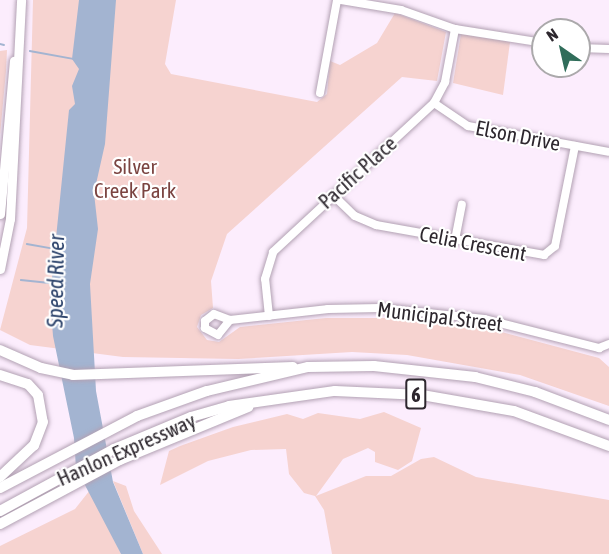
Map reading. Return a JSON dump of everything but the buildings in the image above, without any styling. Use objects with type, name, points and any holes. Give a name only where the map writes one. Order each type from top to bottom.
[{"type":"highway","points":[[0,350],[41,368],[73,375],[308,368]]},
{"type":"highway","name":"Hanlon Expressway","points":[[0,488],[64,452],[137,416],[207,391],[308,368],[374,366],[475,377],[535,392],[609,420]]},
{"type":"highway","points":[[0,375],[28,384],[38,395],[43,422],[34,445],[0,477]]},
{"type":"highway","name":"Hanlon Expressway","points":[[0,511],[70,472],[143,436],[229,406],[335,391],[453,398],[543,419],[609,446]]},
{"type":"highway","points":[[0,524],[147,448],[262,402]]},
{"type":"main road","points":[[0,269],[10,219],[21,0]]},
{"type":"main road","points":[[0,214],[9,83],[19,41]]},
{"type":"street","points":[[320,93],[339,0],[402,10],[455,29],[531,41]]},
{"type":"street","name":"Pacific Place","points":[[269,316],[265,279],[273,252],[434,103],[445,82],[455,29]]},
{"type":"street","points":[[591,48],[609,49]]},
{"type":"street","name":"Elson Drive","points":[[434,103],[468,126],[609,152]]},
{"type":"street","name":"Celia Crescent","points":[[333,195],[351,213],[368,222],[539,255],[549,253],[555,246],[575,146]]},
{"type":"street","points":[[455,240],[462,205]]},
{"type":"street","name":"Municipal Street","points":[[230,320],[328,309],[410,309],[484,319],[599,348],[609,344]]},
{"type":"green space","name":"Silver Creek Park","points":[[33,0],[176,0],[165,64],[171,74],[317,102],[327,94],[330,61],[340,65],[377,43],[395,13],[446,32],[437,81],[402,77],[227,234],[211,281],[213,308],[201,315],[197,327],[207,340],[219,342],[240,327],[326,318],[417,318],[479,326],[599,358],[609,367],[609,406],[520,375],[407,355],[352,352],[238,359],[123,357],[30,345],[0,330],[27,228]]},
{"type":"green space","points":[[461,34],[510,42],[503,95],[453,83]]},
{"type":"green space","points":[[7,50],[6,71],[0,135],[0,51]]},
{"type":"green space","points":[[384,412],[421,428],[412,461],[398,470],[375,462],[375,452],[368,448],[343,459],[316,496],[366,476],[391,476],[421,459],[434,457],[476,477],[609,500],[609,554],[332,554],[324,510],[315,496],[304,493],[289,474],[286,449],[251,450],[208,461],[160,485],[169,451],[233,427],[287,414],[303,419],[318,413],[360,419]]},
{"type":"green space","points":[[113,481],[126,486],[134,511],[162,554],[143,554]]},
{"type":"green space","points":[[90,490],[121,554],[0,554],[0,546],[75,509]]},
{"type":"water","name":"Speed River","points":[[79,0],[116,0],[105,144],[94,193],[98,229],[90,284],[96,391],[113,482],[143,554],[121,554],[76,468],[74,438],[53,336],[50,297],[69,110],[75,104],[72,86],[79,69],[72,59]]},
{"type":"waterway","points":[[0,44],[4,45]]},
{"type":"waterway","points":[[30,51],[74,59]]},
{"type":"waterway","name":"Speed River","points":[[27,244],[56,249]]},
{"type":"waterway","name":"Speed River","points":[[21,280],[52,283]]}]
